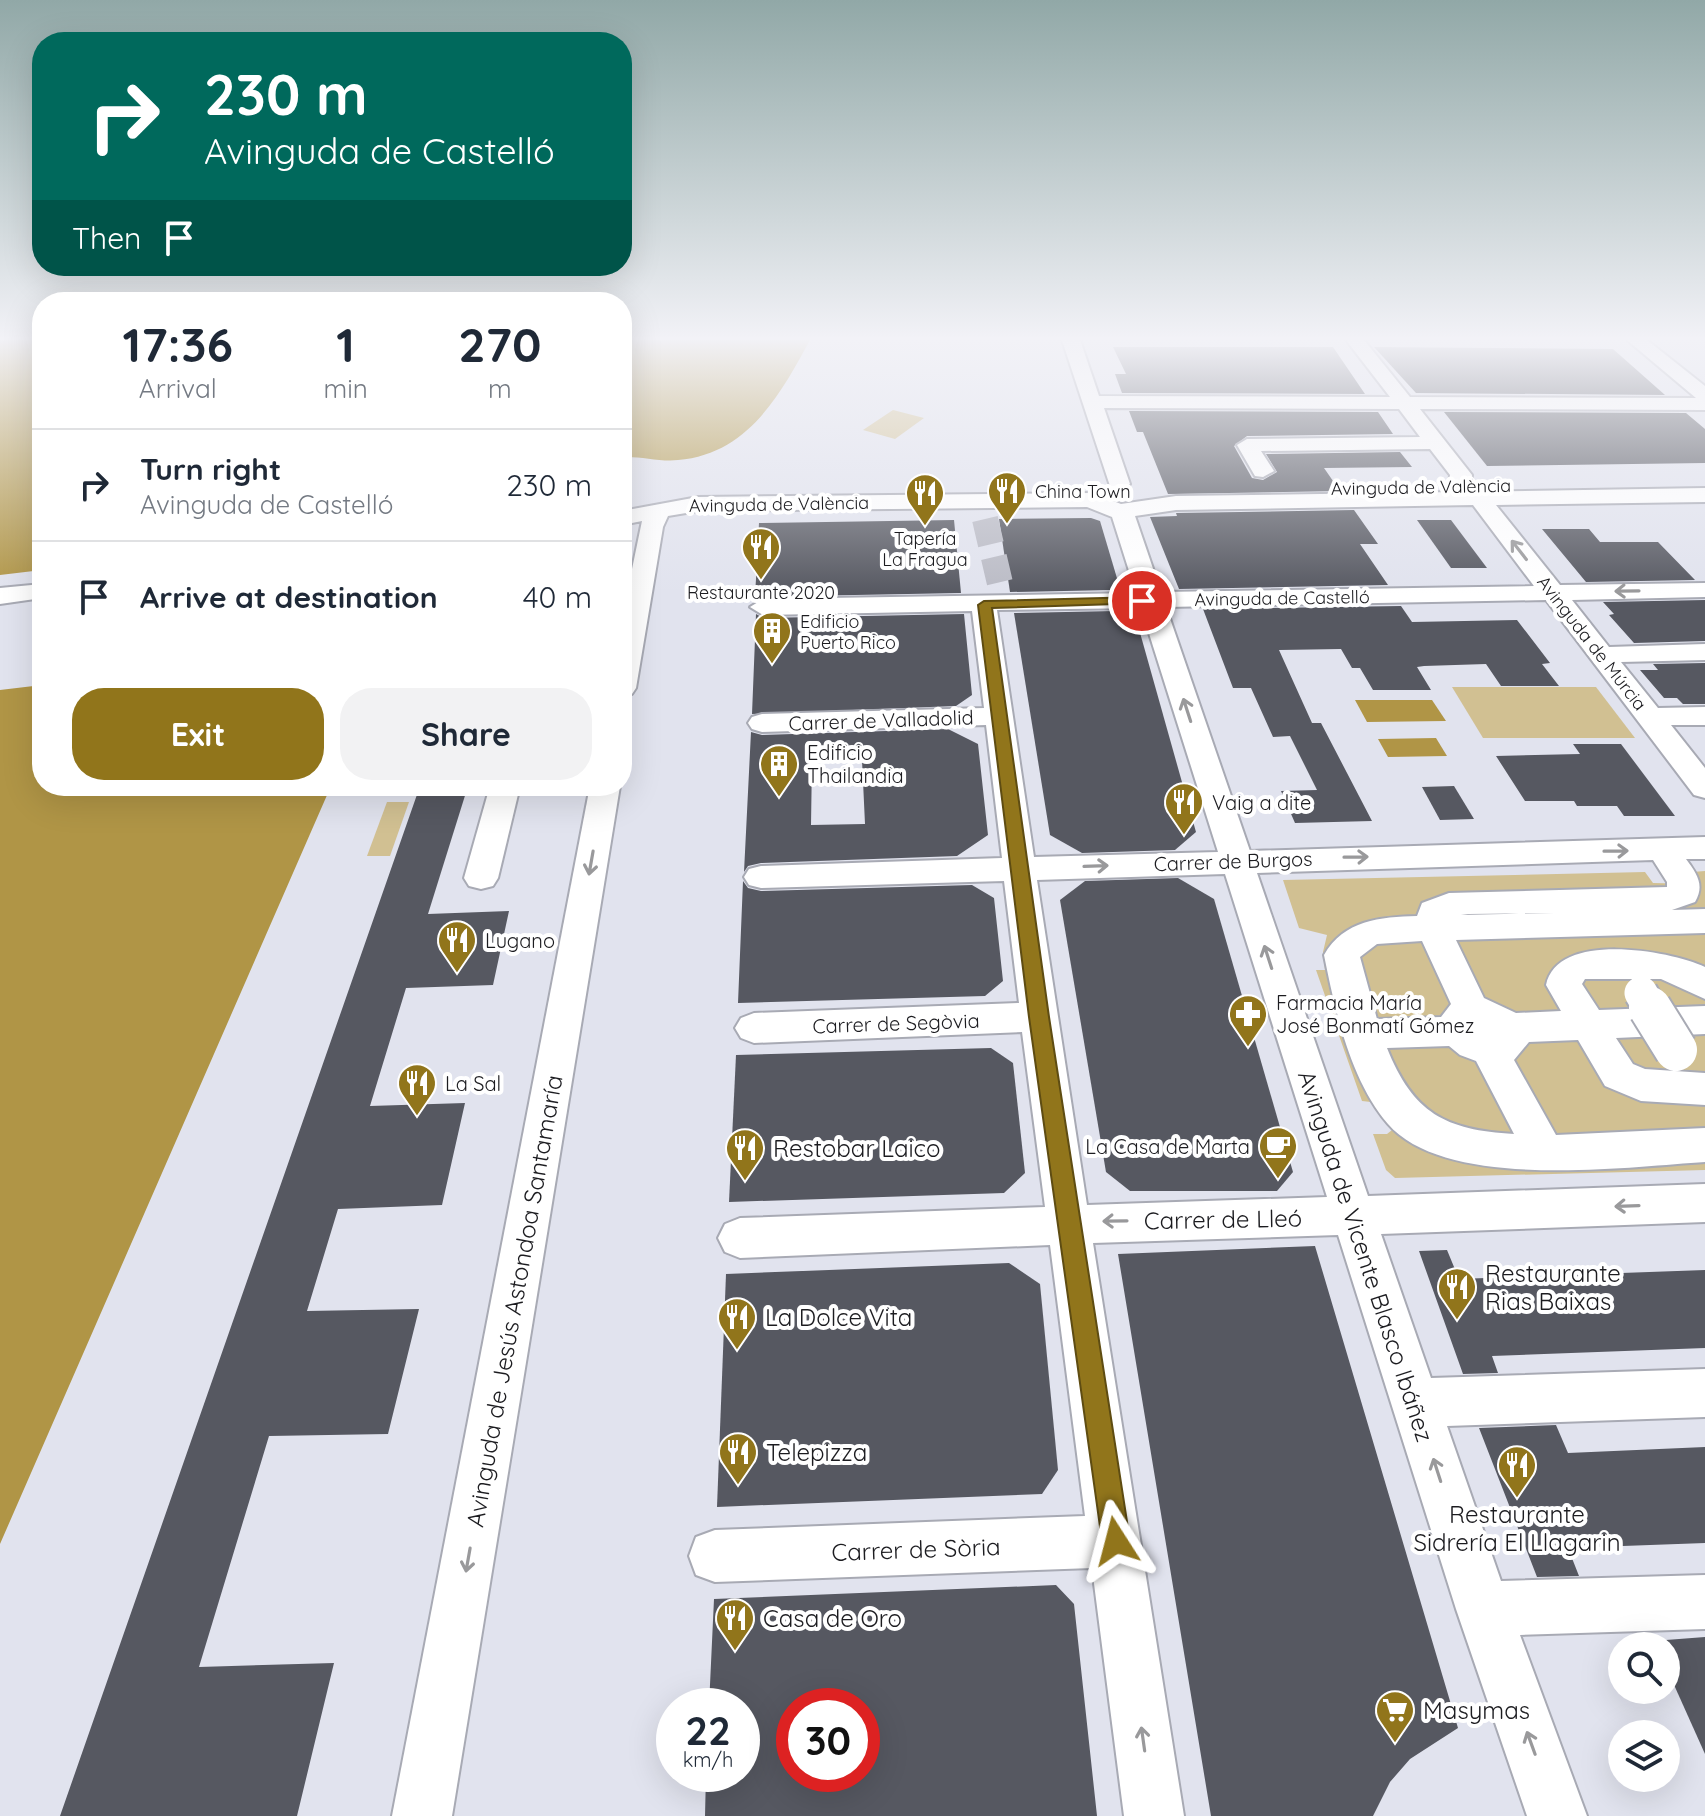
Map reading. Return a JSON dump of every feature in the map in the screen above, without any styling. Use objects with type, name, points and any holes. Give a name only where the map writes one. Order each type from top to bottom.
[{"type":"street","name":"Avinguda de Vicente Blasco Ibáñez","points":[[1099,425],[1123,498],[1151,600],[1414,1403],[1557,1816]]},
{"type":"street","name":"Avinguda de Múrcia","points":[[1421,425],[1461,475],[1469,492],[1650,717],[1695,762],[1705,788]]},
{"type":"street","points":[[1263,471],[1247,445],[1435,443]]},
{"type":"street","name":"Avinguda de València","points":[[632,516],[698,504],[983,510],[1123,498],[1469,492],[1705,482]]},
{"type":"street","name":"Avinguda de València","points":[[1469,492],[1705,495]]},
{"type":"street","points":[[632,495],[660,509],[651,527],[632,613]]},
{"type":"street","points":[[632,553],[644,568]]},
{"type":"street","name":"Avinguda de Castelló","points":[[763,607],[997,600],[1705,590]]},
{"type":"street","points":[[0,596],[32,592]]},
{"type":"street","points":[[997,600],[1000,716],[1018,869],[1154,1816]]},
{"type":"street","points":[[1601,655],[1705,652]]},
{"type":"street","name":"Carrer de Valladolid","points":[[762,723],[1000,716]]},
{"type":"street","points":[[1650,717],[1705,716]]},
{"type":"street","points":[[481,878],[502,796]]},
{"type":"street","name":"Avinguda de Jesús Astondoa Santamaría","points":[[422,1816],[603,796]]},
{"type":"street","name":"Carrer de Burgos","points":[[761,877],[1236,860],[1705,848]]},
{"type":"street","points":[[1543,1151],[1433,928],[1434,912],[1449,905],[1468,902],[1668,899],[1683,894],[1684,881],[1662,849]]},
{"type":"street","points":[[1705,921],[1370,932],[1351,941],[1342,955],[1347,983],[1385,1086],[1404,1116],[1429,1136],[1453,1145],[1494,1153],[1705,1145]]},
{"type":"street","points":[[1599,923],[1676,1050],[1704,1090]]},
{"type":"street","points":[[1704,1090],[1641,1085],[1619,1075],[1564,985],[1566,974],[1578,966],[1633,979],[1669,965],[1690,972],[1705,985]]},
{"type":"street","name":"Carrer de Segòvia","points":[[754,1028],[1039,1017]]},
{"type":"street","points":[[1366,1034],[1705,1020]]},
{"type":"street","name":"Carrer de Lleó","points":[[740,1238],[1069,1223],[1353,1217],[1705,1203]]},
{"type":"street","points":[[1414,1403],[1705,1393]]},
{"type":"street","name":"Carrer de Sòria","points":[[715,1556],[1116,1541]]},
{"type":"street","points":[[1483,1609],[1705,1602]]},
{"type":"shaded area","points":[[0,425],[32,425],[32,571],[0,575]]},
{"type":"shaded area","points":[[632,425],[752,425],[724,446],[703,455],[678,460],[632,457]]},
{"type":"shaded area","points":[[871,425],[915,425],[895,439],[863,430]]},
{"type":"shaded area","points":[[32,686],[32,796],[327,796],[0,1544],[0,690]]},
{"type":"shaded area","points":[[1452,687],[1596,687],[1635,738],[1483,738]]},
{"type":"shaded area","points":[[1355,700],[1432,700],[1446,721],[1367,722]]},
{"type":"shaded area","points":[[1436,738],[1447,756],[1388,757],[1378,739]]},
{"type":"shaded area","points":[[387,802],[409,802],[390,856],[367,856]]},
{"type":"shaded area","points":[[1705,871],[1705,1170],[1395,1178],[1386,1170],[1373,1134],[1387,1134],[1392,1130],[1371,1102],[1362,1101],[1316,970],[1325,970],[1323,952],[1327,935],[1299,928],[1283,880],[1645,872],[1653,883],[1699,884],[1692,872]]},
{"type":"building","points":[[1134,425],[1387,425],[1393,434],[1247,436],[1234,446],[1252,478],[1263,480],[1277,472],[1266,454],[1400,452],[1412,467],[1324,468],[1340,491],[1168,494],[1143,432],[1137,432]]},
{"type":"building","points":[[1454,425],[1700,425],[1705,429],[1705,463],[1487,466]]},
{"type":"building","points":[[1354,510],[1378,544],[1360,544],[1388,585],[1179,589],[1150,517],[1177,516],[1176,513]]},
{"type":"building","points":[[1091,518],[1100,521],[1119,585],[1112,590],[1010,592],[999,519]]},
{"type":"building","points":[[954,520],[961,593],[755,597],[759,523]]},
{"type":"building","points":[[1417,520],[1451,520],[1487,568],[1451,568]]},
{"type":"building","points":[[1542,529],[1589,529],[1600,542],[1658,542],[1695,580],[1586,582]]},
{"type":"building","points":[[1705,600],[1705,641],[1634,643],[1609,615],[1614,614],[1603,602]]},
{"type":"building","points":[[1401,606],[1412,622],[1517,620],[1550,663],[1542,664],[1559,686],[1501,686],[1486,664],[1417,667],[1431,690],[1373,690],[1360,668],[1352,668],[1341,649],[1279,650],[1312,723],[1321,723],[1372,821],[1295,823],[1281,791],[1317,790],[1290,736],[1273,737],[1251,688],[1233,688],[1203,609]]},
{"type":"building","points":[[1115,611],[1137,622],[1196,832],[1175,850],[1082,853],[1050,835],[1014,613]]},
{"type":"building","points":[[756,614],[763,618],[964,614],[972,695],[956,706],[752,714]]},
{"type":"building","points":[[1705,663],[1705,704],[1683,704],[1677,698],[1664,698],[1640,670],[1658,670],[1653,664]]},
{"type":"building","points":[[948,729],[978,744],[988,835],[957,856],[761,863],[748,866],[744,872],[751,732],[762,735]],"holes":[[[812,760],[862,760],[865,824],[811,825]]]},
{"type":"building","points":[[1573,744],[1621,744],[1675,816],[1624,816],[1617,806],[1577,806],[1574,801],[1525,801],[1496,756],[1580,754]]},
{"type":"building","points":[[1454,786],[1474,819],[1440,820],[1422,787]]},
{"type":"building","points":[[417,796],[465,796],[428,914],[509,911],[493,985],[406,988],[370,1106],[465,1103],[442,1205],[338,1209],[307,1311],[419,1309],[388,1434],[269,1436],[199,1667],[334,1663],[297,1816],[60,1816]]},
{"type":"building","points":[[1178,878],[1214,899],[1293,1172],[1277,1191],[1130,1191],[1106,1172],[1060,900],[1085,881]]},
{"type":"building","points":[[743,881],[748,888],[761,891],[972,885],[994,898],[1003,981],[985,996],[738,1003]]},
{"type":"building","points":[[991,1048],[1013,1063],[1025,1173],[1004,1193],[729,1202],[736,1055]]},
{"type":"building","points":[[1315,1246],[1458,1728],[1410,1759],[1390,1782],[1373,1816],[1211,1816],[1118,1254]]},
{"type":"building","points":[[1447,1250],[1459,1279],[1705,1270],[1705,1348],[1492,1356],[1498,1373],[1463,1374],[1419,1251]]},
{"type":"building","points":[[1009,1263],[1040,1284],[1058,1470],[1042,1494],[717,1507],[726,1274]]},
{"type":"building","points":[[1556,1425],[1568,1453],[1705,1447],[1705,1543],[1568,1548],[1579,1576],[1537,1577],[1479,1428]]},
{"type":"building","points":[[1056,1585],[1074,1604],[1097,1816],[705,1816],[706,1792],[760,1792],[760,1688],[710,1688],[714,1599]]},
{"type":"building","points":[[1705,1637],[1705,1754],[1680,1698],[1680,1639]]},
{"type":"tunnel","points":[[985,519],[1002,592]]},
{"type":"place","name":"China Town","points":[[1007,525]]},
{"type":"place","name":"Tapería La Fragua","points":[[925,527]]},
{"type":"place","name":"Restaurante 2020","points":[[761,581]]},
{"type":"place","name":"Edificio Puerto Rico","points":[[772,665]]},
{"type":"place","name":"Edificio Thailandia","points":[[779,798]]},
{"type":"place","name":"Vaig a dite","points":[[1184,836]]},
{"type":"place","name":"Lugano","points":[[457,974]]},
{"type":"place","name":"Farmacia María José Bonmatí Gómez","points":[[1248,1048]]},
{"type":"place","name":"La Sal","points":[[417,1117]]},
{"type":"place","name":"La Casa de Marta","points":[[1278,1180]]},
{"type":"place","name":"Restobar Laico","points":[[745,1182]]},
{"type":"place","name":"Restaurante Rias Baixas","points":[[1457,1321]]},
{"type":"place","name":"La Dolce Vita","points":[[737,1351]]},
{"type":"place","name":"Telepizza","points":[[738,1486]]},
{"type":"place","name":"Restaurante Sidrería El Llagarin","points":[[1517,1499]]},
{"type":"place","name":"Casa de Oro","points":[[735,1652]]},
{"type":"place","name":"Masymas","points":[[1395,1744]]},
{"type":"route","points":[[1116,1541],[1018,869],[984,605],[1142,601]]}]
